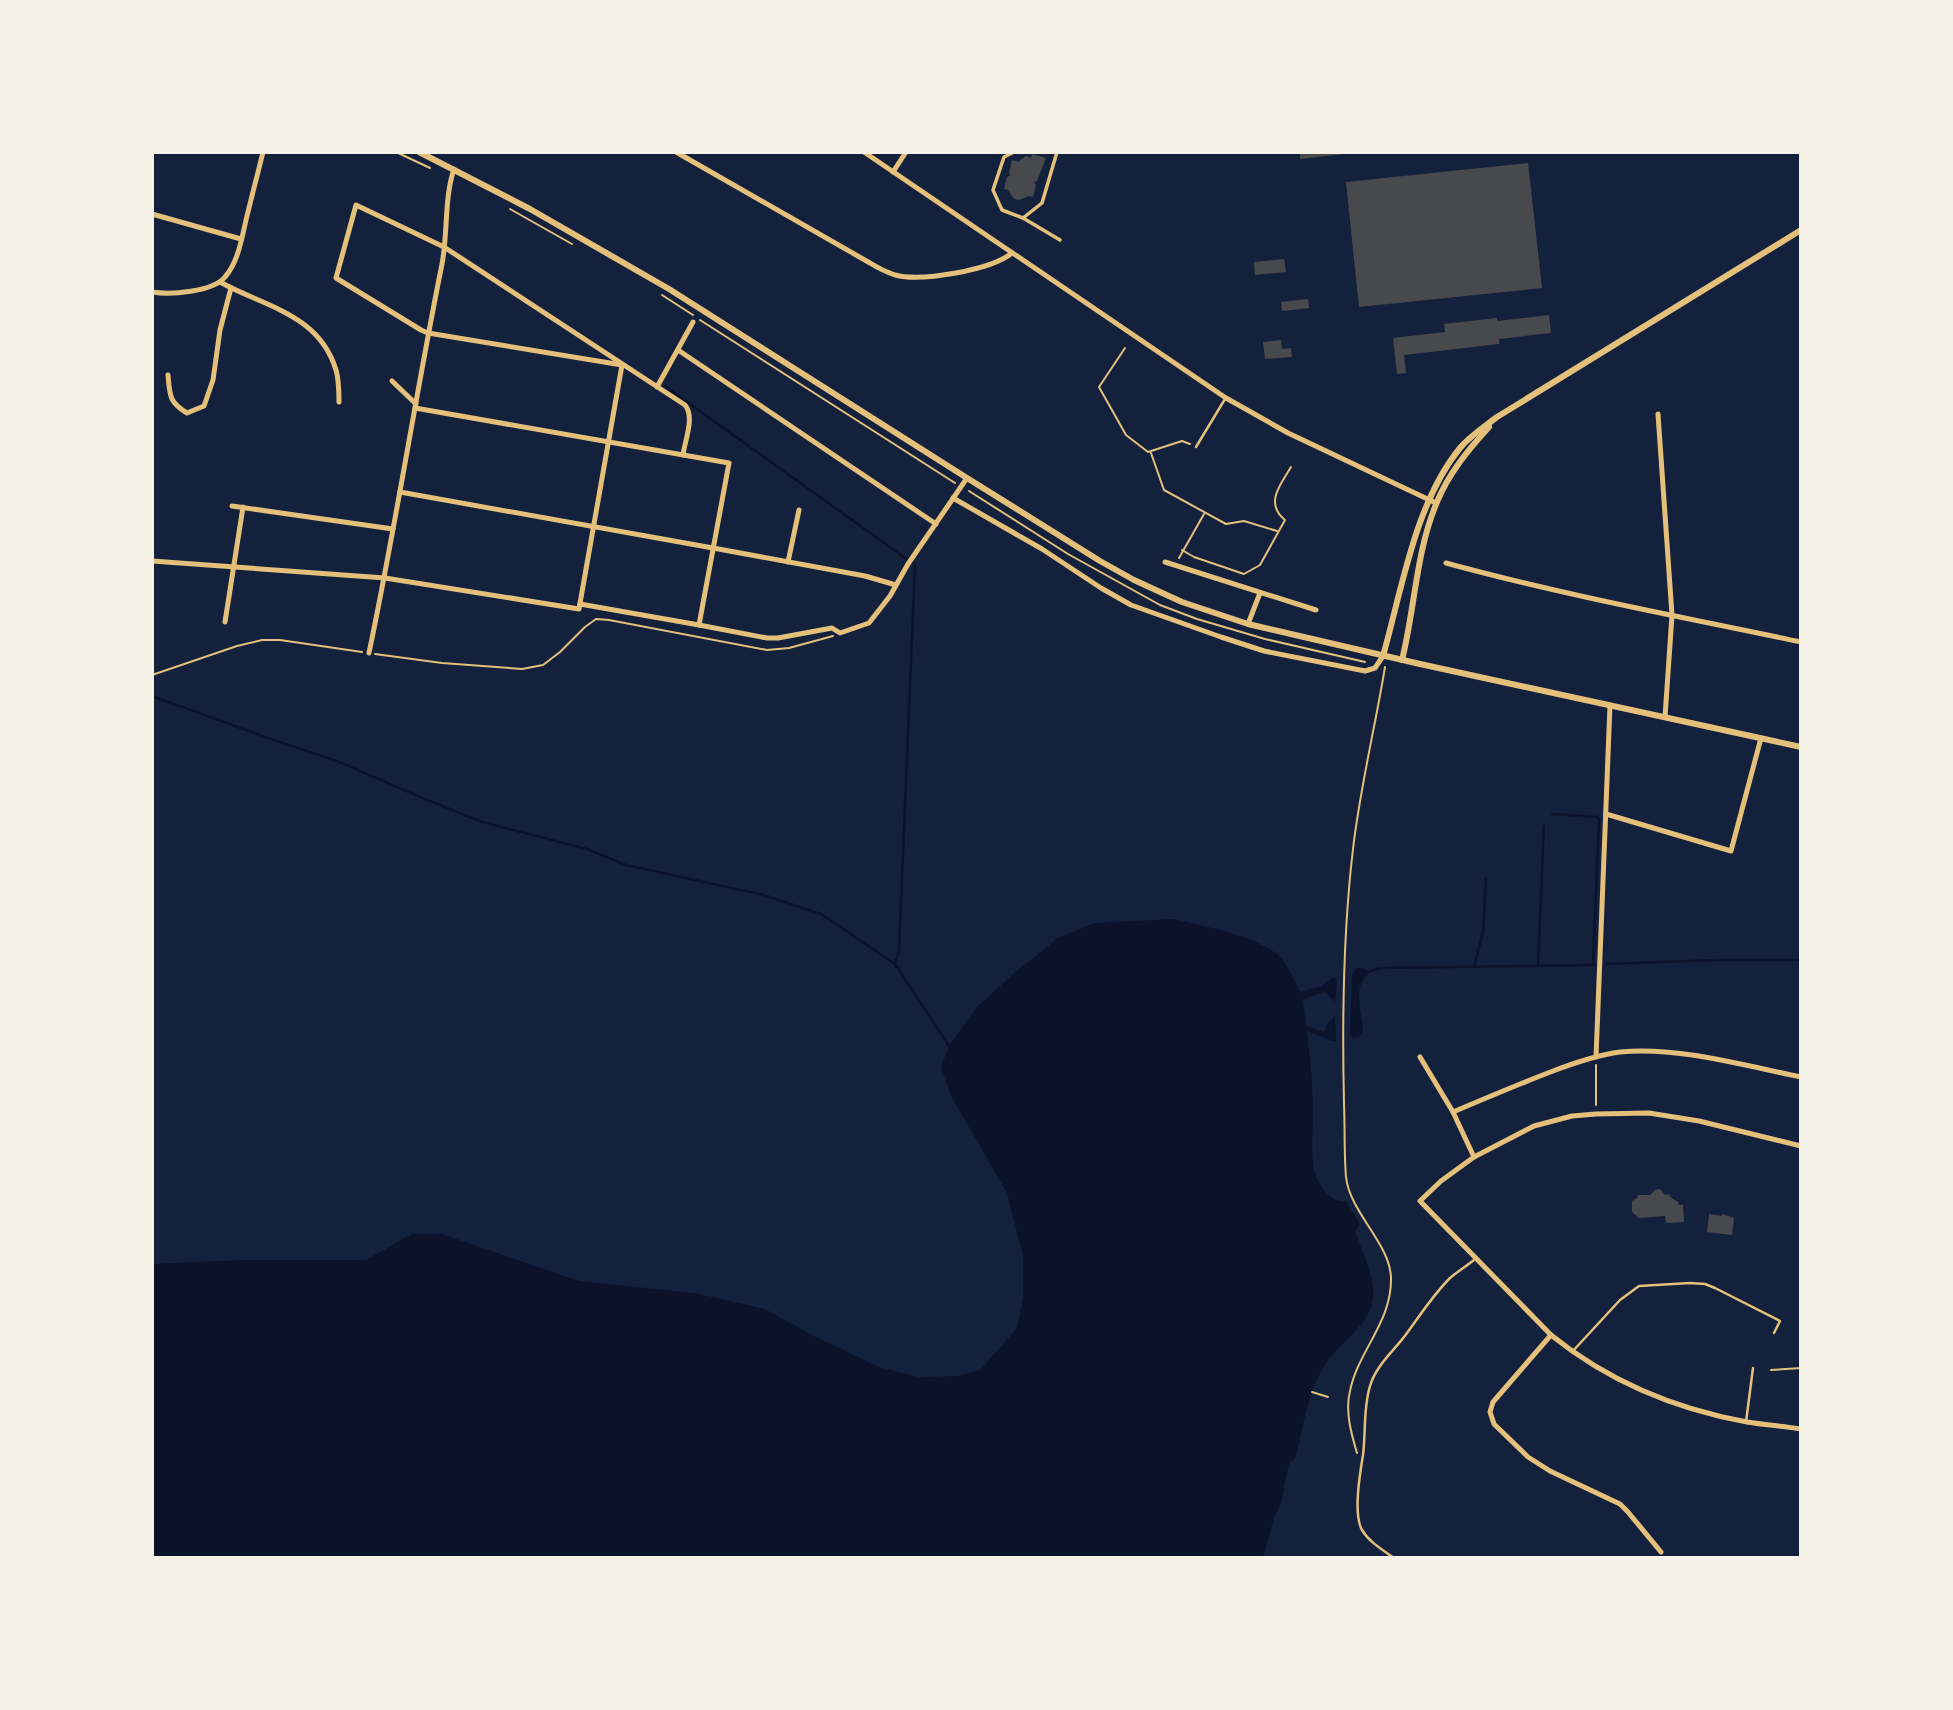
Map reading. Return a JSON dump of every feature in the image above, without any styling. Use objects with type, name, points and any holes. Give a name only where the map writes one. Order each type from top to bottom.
[{"type":"street","points":[[152,292],[177,294],[220,282],[225,278],[242,240],[263,152]]},
{"type":"street","points":[[419,152],[530,209],[669,289],[967,478],[1134,580],[1191,605],[1248,624],[1383,656],[1801,747]]},
{"type":"street","points":[[676,152],[870,263],[897,275],[926,277],[966,270],[1000,261],[1012,253]]},
{"type":"street","points":[[864,152],[1226,398],[1288,433],[1436,503]]},
{"type":"street","points":[[893,172],[906,152]]},
{"type":"street","points":[[1014,152],[1004,157],[993,190],[1002,210],[1023,218],[1060,240]]},
{"type":"street","points":[[1023,218],[1042,203],[1057,152]]},
{"type":"street","points":[[369,653],[385,578],[444,247],[454,169]]},
{"type":"street","points":[[622,365],[421,330],[336,278],[356,205],[444,247],[689,409],[682,455]]},
{"type":"street","points":[[152,214],[242,240]]},
{"type":"street","points":[[953,498],[1131,605],[1264,651],[1365,671],[1375,668],[1383,656],[1428,500],[1439,478],[1461,447],[1497,417],[1801,230]]},
{"type":"street","points":[[220,282],[300,319],[322,340],[337,371],[339,402]]},
{"type":"street","points":[[168,375],[169,392],[174,405],[187,413],[204,406],[213,380],[220,330],[231,288]]},
{"type":"street","points":[[657,387],[693,322]]},
{"type":"street","points":[[678,349],[936,524]]},
{"type":"street","points":[[152,561],[385,578],[579,609],[622,365]]},
{"type":"street","points":[[392,381],[415,406],[729,463],[699,625]]},
{"type":"street","points":[[1658,414],[1672,615],[1665,718]]},
{"type":"street","points":[[1402,660],[1426,537],[1436,503],[1458,464],[1497,417]]},
{"type":"street","points":[[580,604],[767,638],[832,628],[840,633],[869,623],[967,478]]},
{"type":"street","points":[[400,492],[865,576],[896,585]]},
{"type":"street","points":[[232,506],[393,529]]},
{"type":"street","points":[[225,622],[243,507]]},
{"type":"street","points":[[788,562],[799,510]]},
{"type":"street","points":[[1165,562],[1316,610]]},
{"type":"street","points":[[1446,563],[1510,580],[1801,642]]},
{"type":"street","points":[[1248,624],[1260,593]]},
{"type":"street","points":[[1596,1057],[1610,705]]},
{"type":"street","points":[[1605,814],[1731,851],[1761,738]]},
{"type":"street","points":[[1453,1112],[1573,1064],[1619,1052],[1643,1051],[1704,1057],[1801,1077]]},
{"type":"street","points":[[1420,1057],[1453,1112],[1474,1157]]},
{"type":"street","points":[[1801,1146],[1687,1119],[1649,1113],[1572,1116],[1534,1126],[1474,1157],[1440,1181],[1420,1201],[1551,1335],[1572,1352],[1637,1390],[1687,1408],[1746,1422],[1801,1429]]},
{"type":"street","points":[[1551,1335],[1493,1402],[1490,1412],[1494,1424],[1528,1457],[1550,1471],[1620,1504],[1661,1552]]},
{"type":"lane","points":[[1196,447],[1226,398]]},
{"type":"lane","points":[[1394,1558],[1367,1536],[1359,1522],[1358,1479],[1371,1384],[1378,1369],[1425,1310],[1432,1296],[1453,1275],[1475,1259]]},
{"type":"lane","points":[[1572,1352],[1620,1300],[1639,1286],[1690,1283],[1715,1288],[1780,1321],[1774,1334]]},
{"type":"lane","points":[[1746,1422],[1753,1368]]},
{"type":"path","points":[[396,152],[429,167]]},
{"type":"path","points":[[505,206],[574,244]]},
{"type":"path","points":[[655,291],[961,486]]},
{"type":"path","points":[[1125,348],[1099,387],[1126,435],[1151,453],[1164,489],[1226,524],[1244,521],[1279,532]]},
{"type":"path","points":[[1151,453],[1182,441],[1196,447]]},
{"type":"path","points":[[1182,550],[1194,557],[1244,574],[1260,565],[1285,520],[1278,512],[1275,493],[1291,467]]},
{"type":"path","points":[[1177,566],[1182,550],[1204,513]]},
{"type":"path","points":[[152,675],[262,640],[280,640],[442,663],[522,669],[543,666],[596,619],[768,650],[789,648],[840,633]]},
{"type":"path","points":[[1357,1455],[1350,1425],[1350,1389],[1388,1306],[1391,1276],[1387,1259],[1356,1206],[1346,1181],[1343,1004],[1353,850],[1385,667]]},
{"type":"path","points":[[1596,1057],[1596,1114]]},
{"type":"path","points":[[1771,1370],[1801,1368]]},
{"type":"path","points":[[1312,1392],[1328,1397]]},
{"type":"water","points":[[1174,919],[1227,932],[1266,947],[1284,961],[1300,992],[1321,986],[1332,978],[1337,982],[1335,1002],[1325,992],[1303,999],[1306,1026],[1324,1032],[1329,1021],[1335,1018],[1336,1041],[1307,1031],[1313,1113],[1313,1163],[1318,1180],[1325,1191],[1335,1199],[1346,1201],[1360,1224],[1355,1231],[1373,1287],[1372,1304],[1365,1319],[1329,1359],[1316,1382],[1296,1456],[1290,1461],[1282,1501],[1274,1518],[1263,1558],[152,1558],[152,1264],[241,1260],[366,1260],[412,1234],[442,1234],[579,1281],[694,1293],[765,1309],[879,1367],[918,1377],[958,1376],[980,1370],[1017,1328],[1023,1299],[1023,1256],[1007,1193],[951,1096],[941,1067],[949,1046],[975,1009],[1058,938],[1095,923]]},
{"type":"water","points":[[1357,968],[1366,969],[1368,974],[1359,994],[1363,1031],[1359,1037],[1353,1038],[1350,1034],[1352,974]]},
{"type":"building","points":[[1300,152],[1343,152],[1344,154],[1300,159]]},
{"type":"building","points":[[1032,154],[1046,158],[1037,181],[1034,182],[1036,185],[1033,197],[1014,199],[1008,190],[1004,189],[1007,177],[1011,175],[1009,173],[1012,160],[1019,162],[1026,156],[1031,158]]},
{"type":"building","points":[[1528,163],[1542,288],[1359,307],[1346,182]]},
{"type":"building","points":[[1284,259],[1286,272],[1255,275],[1254,262]]},
{"type":"building","points":[[1308,299],[1309,308],[1282,311],[1281,302]]},
{"type":"building","points":[[1549,315],[1551,333],[1499,339],[1499,344],[1404,355],[1406,373],[1397,374],[1393,338],[1445,332],[1444,324]]},
{"type":"building","points":[[1281,340],[1282,349],[1291,348],[1292,357],[1265,359],[1263,342]]},
{"type":"building","points":[[1660,1189],[1665,1195],[1670,1194],[1678,1205],[1683,1205],[1684,1222],[1666,1223],[1665,1216],[1639,1218],[1632,1212],[1632,1201],[1638,1195],[1650,1195]]},
{"type":"building","points":[[1709,1214],[1734,1218],[1732,1235],[1707,1232]]},
{"type":"waterway","points":[[665,386],[915,565],[899,950],[895,964]]},
{"type":"waterway","points":[[152,696],[337,761],[482,822],[587,849],[626,865],[764,895],[821,914],[895,964],[949,1046]]},
{"type":"waterway","points":[[1552,814],[1597,817],[1599,820],[1593,965]]},
{"type":"waterway","points":[[1538,966],[1544,826]]},
{"type":"waterway","points":[[1474,967],[1483,932],[1486,878]]},
{"type":"waterway","points":[[1607,964],[1801,960]]},
{"type":"waterway","points":[[1365,973],[1379,968],[1595,965]]}]
